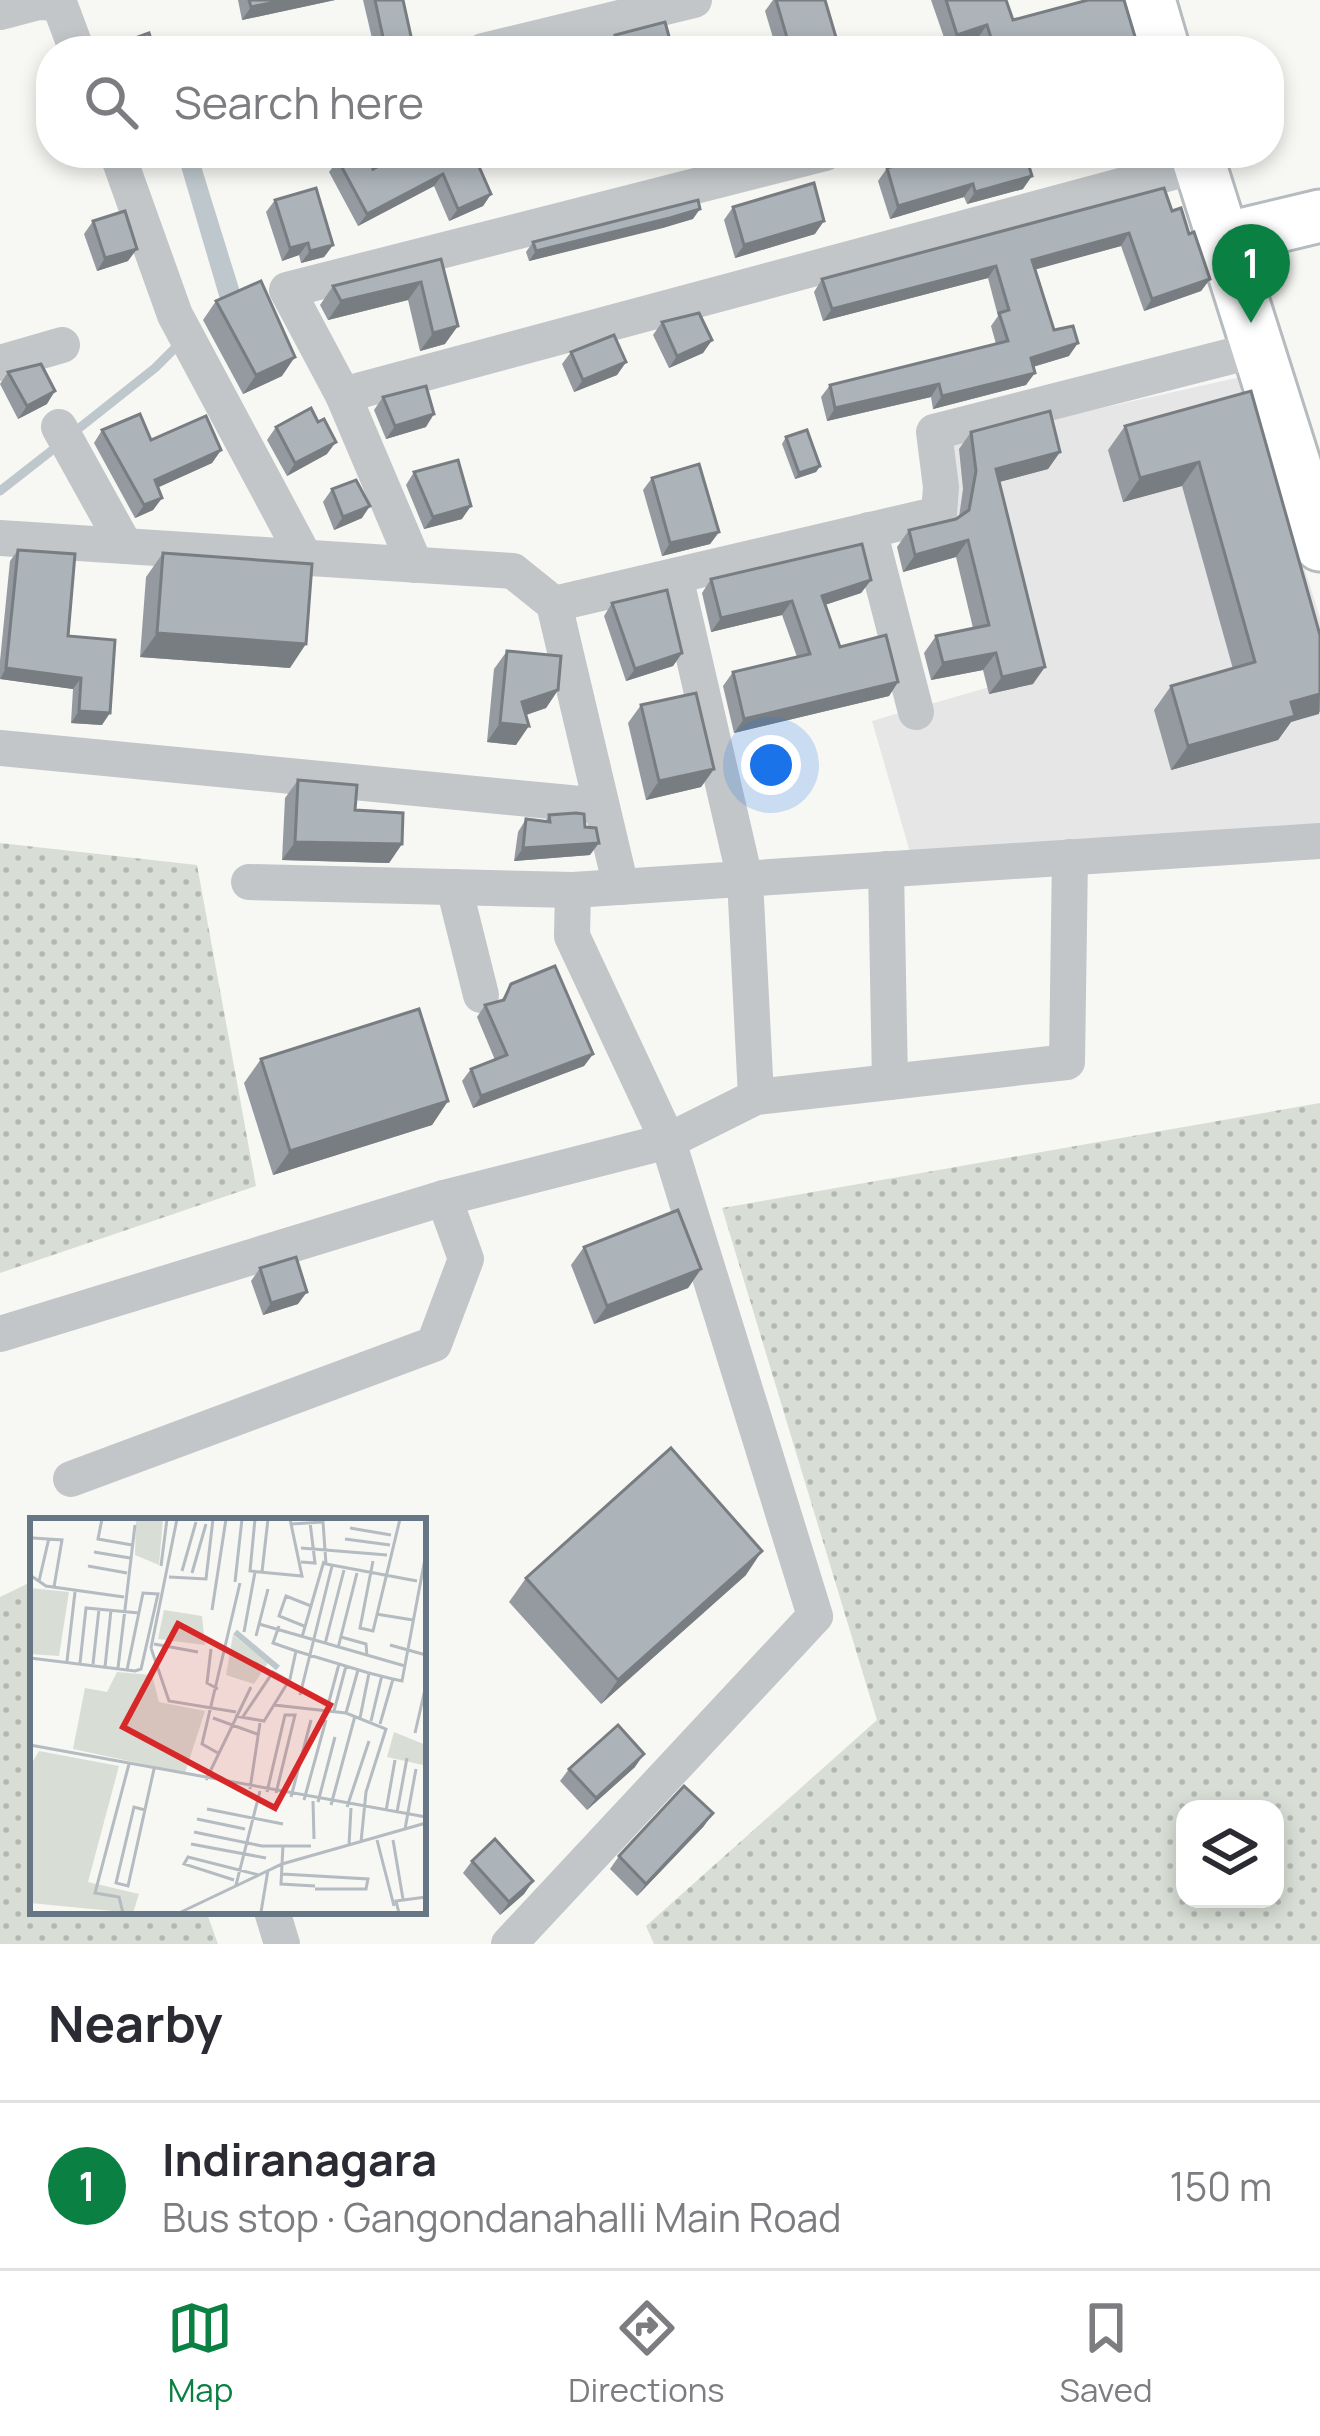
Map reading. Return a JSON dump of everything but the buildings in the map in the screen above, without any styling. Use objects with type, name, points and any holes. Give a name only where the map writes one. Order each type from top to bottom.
[{"type":"street","points":[[534,36],[628,8],[694,0]]},
{"type":"street","points":[[1149,0],[1160,36]]},
{"type":"street","points":[[0,12],[58,2],[71,36]]},
{"type":"street","points":[[122,168],[175,315],[305,558]]},
{"type":"street","points":[[415,565],[343,395],[287,290],[766,168]]},
{"type":"street","points":[[343,395],[1164,168]]},
{"type":"street","points":[[1200,168],[1320,544]]},
{"type":"street","points":[[1224,239],[1320,216]]},
{"type":"street","points":[[0,363],[62,345]]},
{"type":"street","points":[[554,604],[938,514],[941,487],[934,432],[1259,349]]},
{"type":"street","points":[[59,427],[125,546]]},
{"type":"street","points":[[869,530],[916,712]]},
{"type":"street","points":[[0,538],[513,572],[554,604],[620,887]]},
{"type":"street","points":[[675,576],[745,879],[756,1096]]},
{"type":"street","points":[[0,748],[602,806]]},
{"type":"street","points":[[249,882],[573,890],[1320,841]]},
{"type":"street","points":[[0,1334],[444,1198],[668,1141],[756,1096],[1067,1062],[1070,857]]},
{"type":"street","points":[[886,869],[890,1082]]},
{"type":"street","points":[[454,887],[481,995]]},
{"type":"street","points":[[509,1944],[814,1616],[668,1141],[572,936],[573,890]]},
{"type":"street","points":[[71,1479],[434,1344],[466,1259],[444,1198]]},
{"type":"street","points":[[273,1914],[282,1944]]},
{"type":"shaded area","points":[[181,168],[202,168],[242,298],[222,306]]},
{"type":"shaded area","points":[[1245,376],[1320,618],[1320,835],[912,859],[872,721],[993,686],[937,445]]},
{"type":"shaded area","points":[[0,843],[197,865],[256,1186],[0,1273]]},
{"type":"shaded area","points":[[1320,1103],[1320,1944],[654,1944],[646,1926],[877,1720],[722,1208]]},
{"type":"shaded area","points":[[30,1582],[30,1914],[207,1914],[218,1944],[0,1944],[0,1597]]},
{"type":"waterway","points":[[73,433],[179,344]]},
{"type":"waterway","points":[[0,491],[60,444]]},
{"type":"place","name":"Indiranagara","points":[[1251,323]]}]
